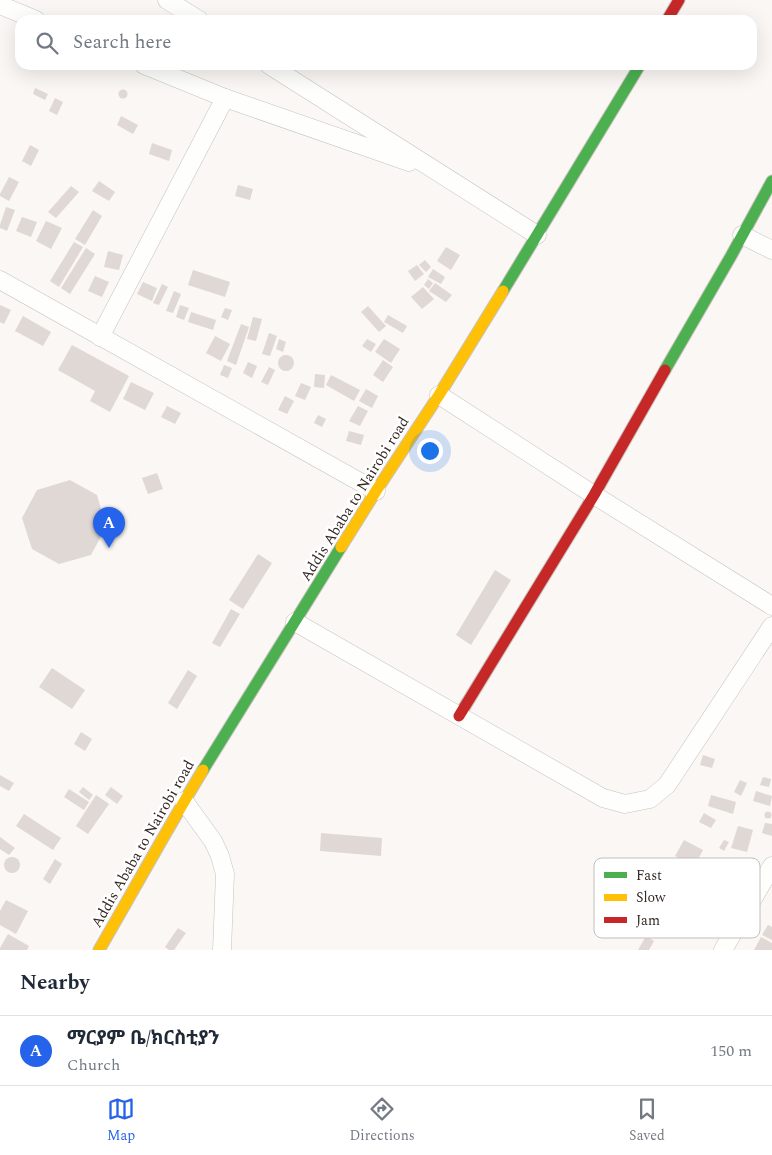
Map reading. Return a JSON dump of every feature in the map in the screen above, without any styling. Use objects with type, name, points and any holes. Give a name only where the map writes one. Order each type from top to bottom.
[{"type":"main road","points":[[670,15],[679,0]]},
{"type":"main road","name":"Addis Ababa to Nairobi road","points":[[99,950],[184,801],[376,491],[439,394],[637,70]]},
{"type":"main road","points":[[458,716],[594,495],[772,181]]},
{"type":"street","points":[[167,0],[191,15]]},
{"type":"street","points":[[0,5],[24,15]]},
{"type":"street","points":[[156,70],[225,98],[438,172]]},
{"type":"street","points":[[277,70],[537,235]]},
{"type":"street","points":[[100,337],[225,98]]},
{"type":"street","points":[[742,235],[772,250]]},
{"type":"street","points":[[0,280],[376,491]]},
{"type":"street","points":[[439,394],[594,495],[772,606]]},
{"type":"street","points":[[295,622],[603,798],[625,804],[650,799],[667,785],[772,626]]},
{"type":"street","points":[[184,801],[213,841],[225,874],[222,950]]},
{"type":"street","points":[[760,888],[771,870]]},
{"type":"street","points":[[723,950],[730,938]]},
{"type":"building","points":[[35,88],[48,94],[45,100],[33,94]]},
{"type":"building","points":[[123,90],[127,94],[123,98],[119,94]]},
{"type":"building","points":[[55,98],[63,102],[57,115],[49,111]]},
{"type":"building","points":[[121,116],[138,125],[133,134],[117,125]]},
{"type":"building","points":[[152,143],[172,150],[169,161],[149,154]]},
{"type":"building","points":[[30,145],[39,150],[31,166],[22,161]]},
{"type":"building","points":[[9,177],[19,182],[9,201],[0,196],[0,194]]},
{"type":"building","points":[[99,181],[115,192],[109,201],[92,191]]},
{"type":"building","points":[[238,185],[253,189],[250,200],[235,196]]},
{"type":"building","points":[[71,186],[79,192],[56,218],[48,212]]},
{"type":"building","points":[[6,207],[15,210],[7,231],[0,228]]},
{"type":"building","points":[[93,210],[102,216],[85,245],[75,239]]},
{"type":"building","points":[[22,217],[37,222],[31,237],[16,231]]},
{"type":"building","points":[[46,221],[62,228],[51,249],[36,241]]},
{"type":"building","points":[[74,242],[83,247],[59,287],[50,281]]},
{"type":"building","points":[[446,247],[460,255],[451,270],[437,261]]},
{"type":"building","points":[[86,248],[95,254],[70,294],[61,288]]},
{"type":"building","points":[[108,251],[123,255],[119,270],[104,267]]},
{"type":"building","points":[[425,260],[431,267],[426,272],[419,265]]},
{"type":"building","points":[[417,265],[424,274],[415,281],[408,271]]},
{"type":"building","points":[[433,269],[445,277],[441,284],[428,277]]},
{"type":"building","points":[[193,270],[230,282],[225,297],[188,285]]},
{"type":"building","points":[[95,276],[109,282],[102,297],[88,291]]},
{"type":"building","points":[[428,279],[433,283],[429,289],[424,285]]},
{"type":"building","points":[[143,282],[157,288],[152,301],[137,294]]},
{"type":"building","points":[[435,283],[452,295],[446,302],[429,291]]},
{"type":"building","points":[[162,284],[168,287],[159,305],[153,303]]},
{"type":"building","points":[[423,287],[434,299],[422,309],[411,297]]},
{"type":"building","points":[[174,291],[181,294],[173,313],[166,311]]},
{"type":"building","points":[[0,305],[11,310],[4,324],[0,322]]},
{"type":"building","points":[[180,305],[189,308],[184,320],[176,317]]},
{"type":"building","points":[[368,306],[386,326],[379,332],[361,312]]},
{"type":"building","points":[[225,308],[232,310],[228,320],[221,317]]},
{"type":"building","points":[[191,312],[216,320],[213,330],[188,322]]},
{"type":"building","points":[[388,315],[407,326],[403,333],[384,322]]},
{"type":"building","points":[[23,316],[51,332],[43,346],[15,331]]},
{"type":"building","points":[[253,317],[262,319],[256,341],[247,339]]},
{"type":"building","points":[[241,324],[249,327],[236,365],[227,361]]},
{"type":"building","points":[[269,333],[277,336],[270,356],[262,354]]},
{"type":"building","points":[[215,336],[230,344],[221,361],[206,353]]},
{"type":"building","points":[[279,339],[286,342],[283,352],[276,349]]},
{"type":"building","points":[[367,339],[376,344],[371,352],[362,346]]},
{"type":"building","points":[[384,339],[400,349],[391,363],[375,352]]},
{"type":"building","points":[[72,345],[129,376],[110,412],[90,401],[95,391],[58,370]]},
{"type":"building","points":[[286,355],[292,357],[294,363],[292,369],[286,371],[280,369],[278,363],[280,357]]},
{"type":"building","points":[[383,360],[393,367],[383,382],[373,375]]},
{"type":"building","points":[[248,362],[257,366],[252,378],[243,373]]},
{"type":"building","points":[[224,365],[232,368],[228,378],[220,375]]},
{"type":"building","points":[[269,367],[275,370],[268,385],[261,382]]},
{"type":"building","points":[[315,374],[325,375],[324,388],[314,387]]},
{"type":"building","points":[[331,375],[360,390],[354,401],[326,385]]},
{"type":"building","points":[[131,382],[154,393],[145,410],[123,399]]},
{"type":"building","points":[[301,383],[311,387],[305,400],[295,396]]},
{"type":"building","points":[[366,389],[378,396],[372,408],[359,401]]},
{"type":"building","points":[[285,396],[294,401],[287,414],[278,410]]},
{"type":"building","points":[[167,406],[181,413],[175,424],[161,417]]},
{"type":"building","points":[[358,406],[368,411],[360,426],[349,421]]},
{"type":"building","points":[[318,415],[326,419],[322,427],[314,423]]},
{"type":"building","points":[[349,431],[364,435],[361,445],[346,441]]},
{"type":"building","points":[[157,473],[163,489],[148,494],[142,478]]},
{"type":"building","points":[[70,480],[97,495],[106,527],[91,555],[59,564],[32,549],[22,518],[37,490]]},
{"type":"building","points":[[258,554],[272,563],[243,609],[229,600]]},
{"type":"building","points":[[495,570],[511,580],[471,645],[456,635]]},
{"type":"building","points":[[231,609],[240,614],[220,647],[212,643]]},
{"type":"building","points":[[52,668],[85,690],[72,709],[39,687]]},
{"type":"building","points":[[188,670],[197,676],[177,709],[168,703]]},
{"type":"building","points":[[81,732],[92,739],[85,751],[74,744]]},
{"type":"building","points":[[703,755],[715,759],[712,768],[700,765]]},
{"type":"building","points":[[0,775],[14,783],[9,791],[0,786]]},
{"type":"building","points":[[763,777],[771,779],[769,787],[760,785]]},
{"type":"building","points":[[740,780],[747,783],[741,796],[734,792]]},
{"type":"building","points":[[83,787],[93,795],[89,800],[79,792]]},
{"type":"building","points":[[111,787],[123,796],[117,804],[105,795]]},
{"type":"building","points":[[69,789],[89,802],[84,810],[64,797]]},
{"type":"building","points":[[756,791],[772,796],[770,806],[753,801]]},
{"type":"building","points":[[96,795],[109,804],[88,834],[76,826]]},
{"type":"building","points":[[711,795],[736,802],[733,814],[708,806]]},
{"type":"building","points":[[768,811],[772,815],[768,819],[764,815]]},
{"type":"building","points":[[704,813],[716,820],[711,828],[699,822]]},
{"type":"building","points":[[24,814],[61,838],[53,850],[16,826]]},
{"type":"building","points":[[765,823],[772,824],[772,836],[762,833]]},
{"type":"building","points":[[738,826],[753,830],[747,852],[731,848]]},
{"type":"building","points":[[321,833],[382,838],[381,856],[320,851]]},
{"type":"building","points":[[0,837],[15,848],[9,855],[0,849]]},
{"type":"building","points":[[684,840],[703,850],[699,858],[678,858],[675,856]]},
{"type":"building","points":[[724,840],[729,842],[724,851],[719,848]]},
{"type":"building","points":[[9,857],[15,857],[20,862],[18,871],[9,873],[4,868],[4,862]]},
{"type":"building","points":[[55,859],[62,864],[50,884],[43,879]]},
{"type":"building","points":[[6,900],[28,911],[16,934],[0,925],[0,911]]},
{"type":"building","points":[[768,925],[772,927],[772,940],[762,935]]},
{"type":"building","points":[[178,928],[186,933],[174,950],[169,950],[165,947]]},
{"type":"building","points":[[8,934],[29,946],[27,950],[0,950]]},
{"type":"building","points":[[761,937],[772,943],[772,950],[754,950]]},
{"type":"building","points":[[645,938],[654,941],[649,950],[638,950]]},
{"type":"traffic: fast","points":[[503,291],[637,70]]},
{"type":"traffic: fast","points":[[665,370],[772,181]]},
{"type":"traffic: fast","points":[[203,770],[341,547]]},
{"type":"traffic: slow","points":[[341,547],[439,395],[503,291]]},
{"type":"traffic: slow","points":[[99,950],[203,770]]},
{"type":"traffic: jam","points":[[670,15],[679,0]]},
{"type":"traffic: jam","points":[[459,716],[594,495],[665,370]]},
{"type":"place","name":"ማርያም ቤ/ክርስቲያን","points":[[109,548]]}]
